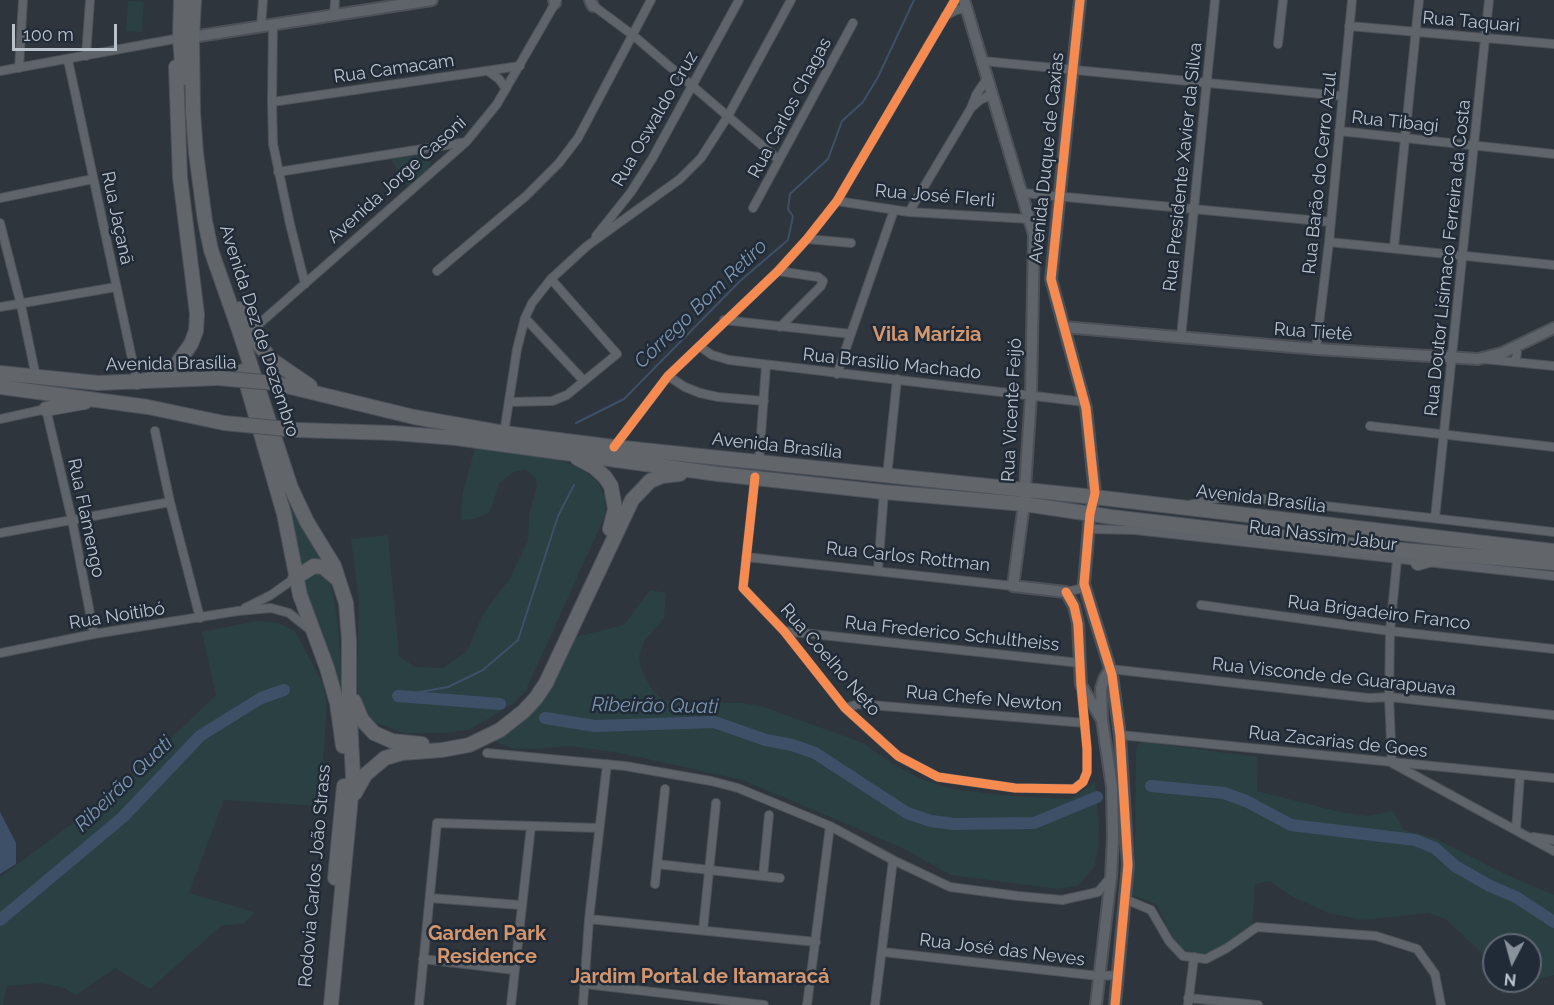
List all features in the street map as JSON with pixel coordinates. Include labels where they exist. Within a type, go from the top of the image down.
[{"type":"highway","name":"Avenida Dez de Dezembro","points":[[181,0],[188,38],[196,153],[211,250],[240,330],[291,488],[307,522],[329,556],[343,587]]},
{"type":"highway","name":"Avenida Dez de Dezembro","points":[[194,0],[188,38],[188,155],[203,252],[233,334],[279,492],[296,578]]},
{"type":"highway","points":[[137,382],[158,378],[168,372],[187,350],[196,331],[197,314],[180,167],[176,58],[188,38],[198,51],[201,119],[212,227],[221,262],[251,332],[272,360],[308,385],[331,396]]},
{"type":"highway","name":"Avenida Brasília","points":[[0,374],[98,383],[218,378],[274,383],[414,417],[504,433],[887,476],[1024,497],[1090,514],[1112,517],[1367,547],[1554,563]]},
{"type":"highway","name":"Avenida Brasília","points":[[0,387],[148,407],[224,423],[297,430],[424,435],[718,474],[884,492],[1094,497],[1554,551]]},
{"type":"highway","points":[[46,409],[102,400]]},
{"type":"highway","points":[[349,676],[357,709],[365,726],[374,734],[392,741],[414,744],[458,740],[483,731],[507,717],[518,707],[541,680],[612,524],[615,509],[611,486],[605,477],[594,467],[567,453]]},
{"type":"highway","points":[[351,807],[356,791],[365,775],[385,758],[402,753],[442,750],[469,744],[500,730],[524,711],[546,683],[618,525],[640,489],[650,481],[663,476],[718,474]]},
{"type":"highway","points":[[1112,517],[1135,530]]},
{"type":"highway","points":[[1418,563],[1452,553]]},
{"type":"highway","points":[[296,578],[311,567],[319,566],[333,573],[343,587]]},
{"type":"highway","name":"Rodovia Carlos João Strass","points":[[296,578],[337,703],[344,761],[343,799],[321,1005]]},
{"type":"highway","name":"Rodovia Carlos João Strass","points":[[331,1005],[353,776],[348,617],[343,587]]},
{"type":"street","points":[[19,68],[23,0]]},
{"type":"street","points":[[86,57],[90,0]]},
{"type":"street","points":[[261,26],[262,0]]},
{"type":"street","points":[[334,15],[335,0]]},
{"type":"street","points":[[0,71],[425,0]]},
{"type":"street","points":[[437,271],[526,196],[559,163],[578,138],[634,36],[651,0]]},
{"type":"street","name":"Rua Oswaldo Cruz","points":[[587,246],[632,192],[739,0]]},
{"type":"street","points":[[504,433],[517,348],[525,318],[532,303],[551,279],[587,246],[680,179],[700,158],[728,116],[791,0]]},
{"type":"street","points":[[614,447],[668,376],[724,320],[778,271],[837,201],[955,0]]},
{"type":"street","name":"Avenida Duque de Caxias","points":[[1080,0],[1052,279],[1085,402],[1094,497],[1090,514],[1084,584],[1110,669],[1120,735],[1128,865],[1115,1005]]},
{"type":"street","name":"Rua Presidente Xavier da Silva","points":[[1181,337],[1215,0]]},
{"type":"street","points":[[1278,44],[1283,0]]},
{"type":"street","name":"Rua Barão do Cerro Azul","points":[[1316,349],[1329,242],[1352,0]]},
{"type":"street","points":[[1394,247],[1419,0]]},
{"type":"street","name":"Rua Doutor Lisímaco Ferreira da Costa","points":[[1435,518],[1489,0]]},
{"type":"street","name":"Avenida Jorge Casoni","points":[[251,332],[466,142],[506,89],[556,1]]},
{"type":"street","points":[[590,2],[634,36],[779,160]]},
{"type":"street","points":[[944,17],[966,4]]},
{"type":"street","name":"Rua Vicente Feijó","points":[[966,4],[1034,235],[1031,395],[1024,497],[1013,586]]},
{"type":"street","name":"Rua Carlos Chagas","points":[[753,208],[853,23]]},
{"type":"street","points":[[273,24],[273,144],[305,284]]},
{"type":"street","name":"Rua Taquari","points":[[1349,26],[1554,44]]},
{"type":"street","name":"Rua Jaçanã","points":[[68,60],[137,382]]},
{"type":"street","points":[[983,61],[1342,96]]},
{"type":"street","name":"Rua Camacam","points":[[272,102],[520,66]]},
{"type":"street","points":[[488,71],[499,79],[506,89]]},
{"type":"street","points":[[909,212],[988,78]]},
{"type":"street","points":[[970,108],[993,94]]},
{"type":"street","name":"Rua Tibagi","points":[[1340,131],[1554,154]]},
{"type":"street","points":[[278,172],[466,142]]},
{"type":"street","points":[[0,198],[93,179]]},
{"type":"street","points":[[1023,193],[1331,222]]},
{"type":"street","name":"Rua José FIerli","points":[[837,201],[909,212],[1030,219]]},
{"type":"street","points":[[837,374],[894,210]]},
{"type":"street","points":[[0,223],[21,304],[36,377]]},
{"type":"street","points":[[1034,235],[1055,235]]},
{"type":"street","points":[[807,238],[850,243]]},
{"type":"street","points":[[1329,242],[1554,265]]},
{"type":"street","points":[[778,271],[818,277],[823,280],[821,286],[780,327]]},
{"type":"street","points":[[510,402],[552,401],[567,395],[617,354],[551,279]]},
{"type":"street","points":[[1034,283],[1052,279]]},
{"type":"street","points":[[0,307],[116,287]]},
{"type":"street","points":[[525,318],[584,381]]},
{"type":"street","points":[[724,320],[851,334]]},
{"type":"street","name":"Rua Tietê","points":[[1064,327],[1316,349],[1478,358],[1501,357],[1554,328]]},
{"type":"street","name":"Rua Brasilio Machado","points":[[699,346],[720,358],[766,365],[1085,402]]},
{"type":"street","points":[[1515,362],[1516,350]]},
{"type":"street","points":[[1516,350],[1526,364]]},
{"type":"street","points":[[1501,357],[1526,364],[1554,366]]},
{"type":"street","points":[[759,462],[766,365]]},
{"type":"street","points":[[668,376],[700,393],[764,402]]},
{"type":"street","points":[[887,476],[897,379]]},
{"type":"street","points":[[0,418],[46,409]]},
{"type":"street","name":"Rua Flamengo","points":[[46,409],[72,520],[94,634]]},
{"type":"street","points":[[1370,426],[1554,447]]},
{"type":"street","points":[[155,430],[170,502],[200,618]]},
{"type":"street","name":"Rua Coelho Neto","points":[[755,477],[743,588],[784,631],[845,708],[897,756],[938,777],[1015,788],[1074,789],[1083,782],[1087,772],[1085,723]]},
{"type":"street","points":[[878,570],[884,492]]},
{"type":"street","points":[[1177,508],[1218,498],[1246,496],[1554,532]]},
{"type":"street","points":[[0,533],[170,502]]},
{"type":"street","name":"Rua Nassim Jabur","points":[[1089,529],[1135,530],[1418,563],[1554,576]]},
{"type":"street","name":"Rua Carlos Rottman","points":[[746,557],[1066,592]]},
{"type":"street","points":[[1397,560],[1390,632],[1389,697],[1392,763],[1554,851]]},
{"type":"street","name":"Rua Noitibó","points":[[238,611],[271,596],[296,578]]},
{"type":"street","points":[[1084,584],[1079,589],[1066,592],[1074,606],[1078,624],[1085,723]]},
{"type":"street","name":"Rua Brigadeiro Franco","points":[[1201,605],[1390,632],[1554,650]]},
{"type":"street","name":"Rua Noitibó","points":[[0,652],[94,634],[238,611],[272,608],[296,617],[315,635]]},
{"type":"street","name":"Rua Frederico Schultheiss","points":[[784,631],[1080,663]]},
{"type":"street","points":[[1096,1005],[1111,877],[1114,821],[1102,720],[1101,689],[1110,669]]},
{"type":"street","name":"Rua Visconde de Guarapuava","points":[[1110,669],[1369,698],[1389,697],[1554,715]]},
{"type":"street","points":[[1081,685],[1102,720]]},
{"type":"street","name":"Rua Chefe Newton","points":[[845,708],[859,704],[1085,723]]},
{"type":"street","name":"Rua Zacarias de Goes","points":[[1120,735],[1554,778]]},
{"type":"street","points":[[488,753],[607,764],[711,781],[738,788],[830,826],[950,887],[1062,900],[1098,891],[1111,877]]},
{"type":"street","points":[[583,1005],[607,764]]},
{"type":"street","points":[[1516,830],[1520,775]]},
{"type":"street","points":[[655,884],[665,789]]},
{"type":"street","points":[[703,930],[716,802]]},
{"type":"street","points":[[763,876],[769,815]]},
{"type":"street","points":[[419,1005],[438,823],[599,828]]},
{"type":"street","points":[[511,1005],[520,905],[531,826]]},
{"type":"street","points":[[807,1005],[830,826]]},
{"type":"street","points":[[1529,837],[1554,840]]},
{"type":"street","points":[[875,1005],[893,860]]},
{"type":"street","points":[[657,864],[780,878]]},
{"type":"street","points":[[430,898],[520,905]]},
{"type":"street","points":[[1125,899],[1151,910],[1169,941],[1183,956],[1206,958],[1227,948],[1257,927],[1376,936],[1417,949],[1436,974],[1441,1005]]},
{"type":"street","points":[[590,918],[816,942]]},
{"type":"street","name":"Rua José das Neves","points":[[883,952],[1099,976],[1118,975]]},
{"type":"street","points":[[1194,957],[1188,1001],[1257,1005]]},
{"type":"street","points":[[423,960],[514,970]]},
{"type":"street","points":[[585,984],[764,1005]]},
{"type":"green space","points":[[128,1],[144,2],[142,32],[126,31]]},
{"type":"green space","points":[[422,155],[430,159],[431,166],[409,186],[404,182],[391,159]]},
{"type":"green space","points":[[475,448],[548,455],[583,470],[598,482],[605,498],[605,516],[526,690],[514,703],[469,730],[404,733],[372,721],[364,715],[360,707],[357,684],[359,600],[351,539],[388,535],[399,656],[415,667],[443,668],[467,651],[483,614],[510,578],[528,540],[529,515],[537,485],[535,478],[526,470],[513,472],[499,484],[490,512],[474,519],[461,520],[463,492]]},
{"type":"green space","points":[[289,500],[291,501],[325,562],[299,570]]},
{"type":"green space","points":[[319,570],[330,578],[337,619],[347,720],[303,584],[303,578]]},
{"type":"green space","points":[[650,590],[666,593],[664,618],[645,640],[639,656],[641,669],[650,687],[661,699],[678,702],[742,703],[764,707],[863,743],[891,763],[921,779],[953,789],[1001,795],[1071,799],[1095,782],[1099,829],[1098,851],[1094,867],[1078,886],[1057,889],[951,875],[904,849],[742,780],[620,753],[570,746],[512,748],[495,742],[536,707],[571,638],[624,625]]},
{"type":"green space","points":[[256,621],[278,623],[295,631],[323,684],[327,705],[320,806],[224,800],[189,893],[254,912],[245,923],[221,926],[150,989],[115,968],[76,995],[62,987],[39,983],[7,986],[3,1005],[0,1005],[0,877],[115,792],[216,695],[202,632]]},
{"type":"green space","points":[[1143,742],[1258,757],[1257,791],[1340,812],[1368,816],[1393,811],[1404,830],[1434,838],[1505,874],[1554,895],[1554,975],[1542,979],[1542,933],[1482,933],[1482,954],[1446,919],[1428,913],[1365,920],[1331,914],[1289,895],[1270,881],[1255,884],[1252,927],[1216,949],[1201,955],[1179,948],[1157,904],[1131,895],[1135,859],[1136,749],[1138,744]]},
{"type":"water","points":[[0,812],[16,843],[16,864],[0,874]]},
{"type":"waterway","name":"Córrego Bom Retiro","points":[[576,423],[624,399],[740,281],[788,240],[793,216],[788,209],[790,194],[828,159],[842,121],[863,102],[878,77],[914,0]]},
{"type":"waterway","name":"Córrego Bom Retiro","points":[[398,696],[448,687],[483,670],[518,640],[558,516],[574,485]]},
{"type":"waterway","name":"Ribeirão Quati","points":[[0,920],[123,817],[200,736],[261,698],[284,690]]},
{"type":"waterway","name":"Ribeirão Quati","points":[[398,696],[500,704]]},
{"type":"waterway","name":"Ribeirão Quati","points":[[545,718],[595,726],[714,722],[766,740],[792,745],[815,753],[907,813],[931,821],[954,824],[1034,823],[1097,797]]},
{"type":"waterway","name":"Ribeirão Quati","points":[[1151,786],[1224,793],[1246,801],[1291,825],[1415,840],[1435,848],[1455,866],[1490,886],[1516,897],[1554,922]]},
{"type":"cycle path","points":[[614,447],[668,376],[778,271],[837,201],[955,0]]},
{"type":"cycle path","points":[[1080,0],[1051,279],[1086,408],[1095,493],[1090,514],[1084,584],[1112,675],[1120,735],[1128,865],[1115,1005]]},
{"type":"cycle path","points":[[755,477],[743,588],[784,631],[845,708],[898,756],[938,777],[1015,788],[1074,789],[1083,782],[1087,772],[1087,749],[1078,624],[1074,606],[1066,592]]},
{"type":"district","name":"Vila Marízia","points":[[927,335]]},
{"type":"district","name":"Garden Park Residence","points":[[487,946]]},
{"type":"district","name":"Jardim Portal de Itamaracá","points":[[700,977]]}]
